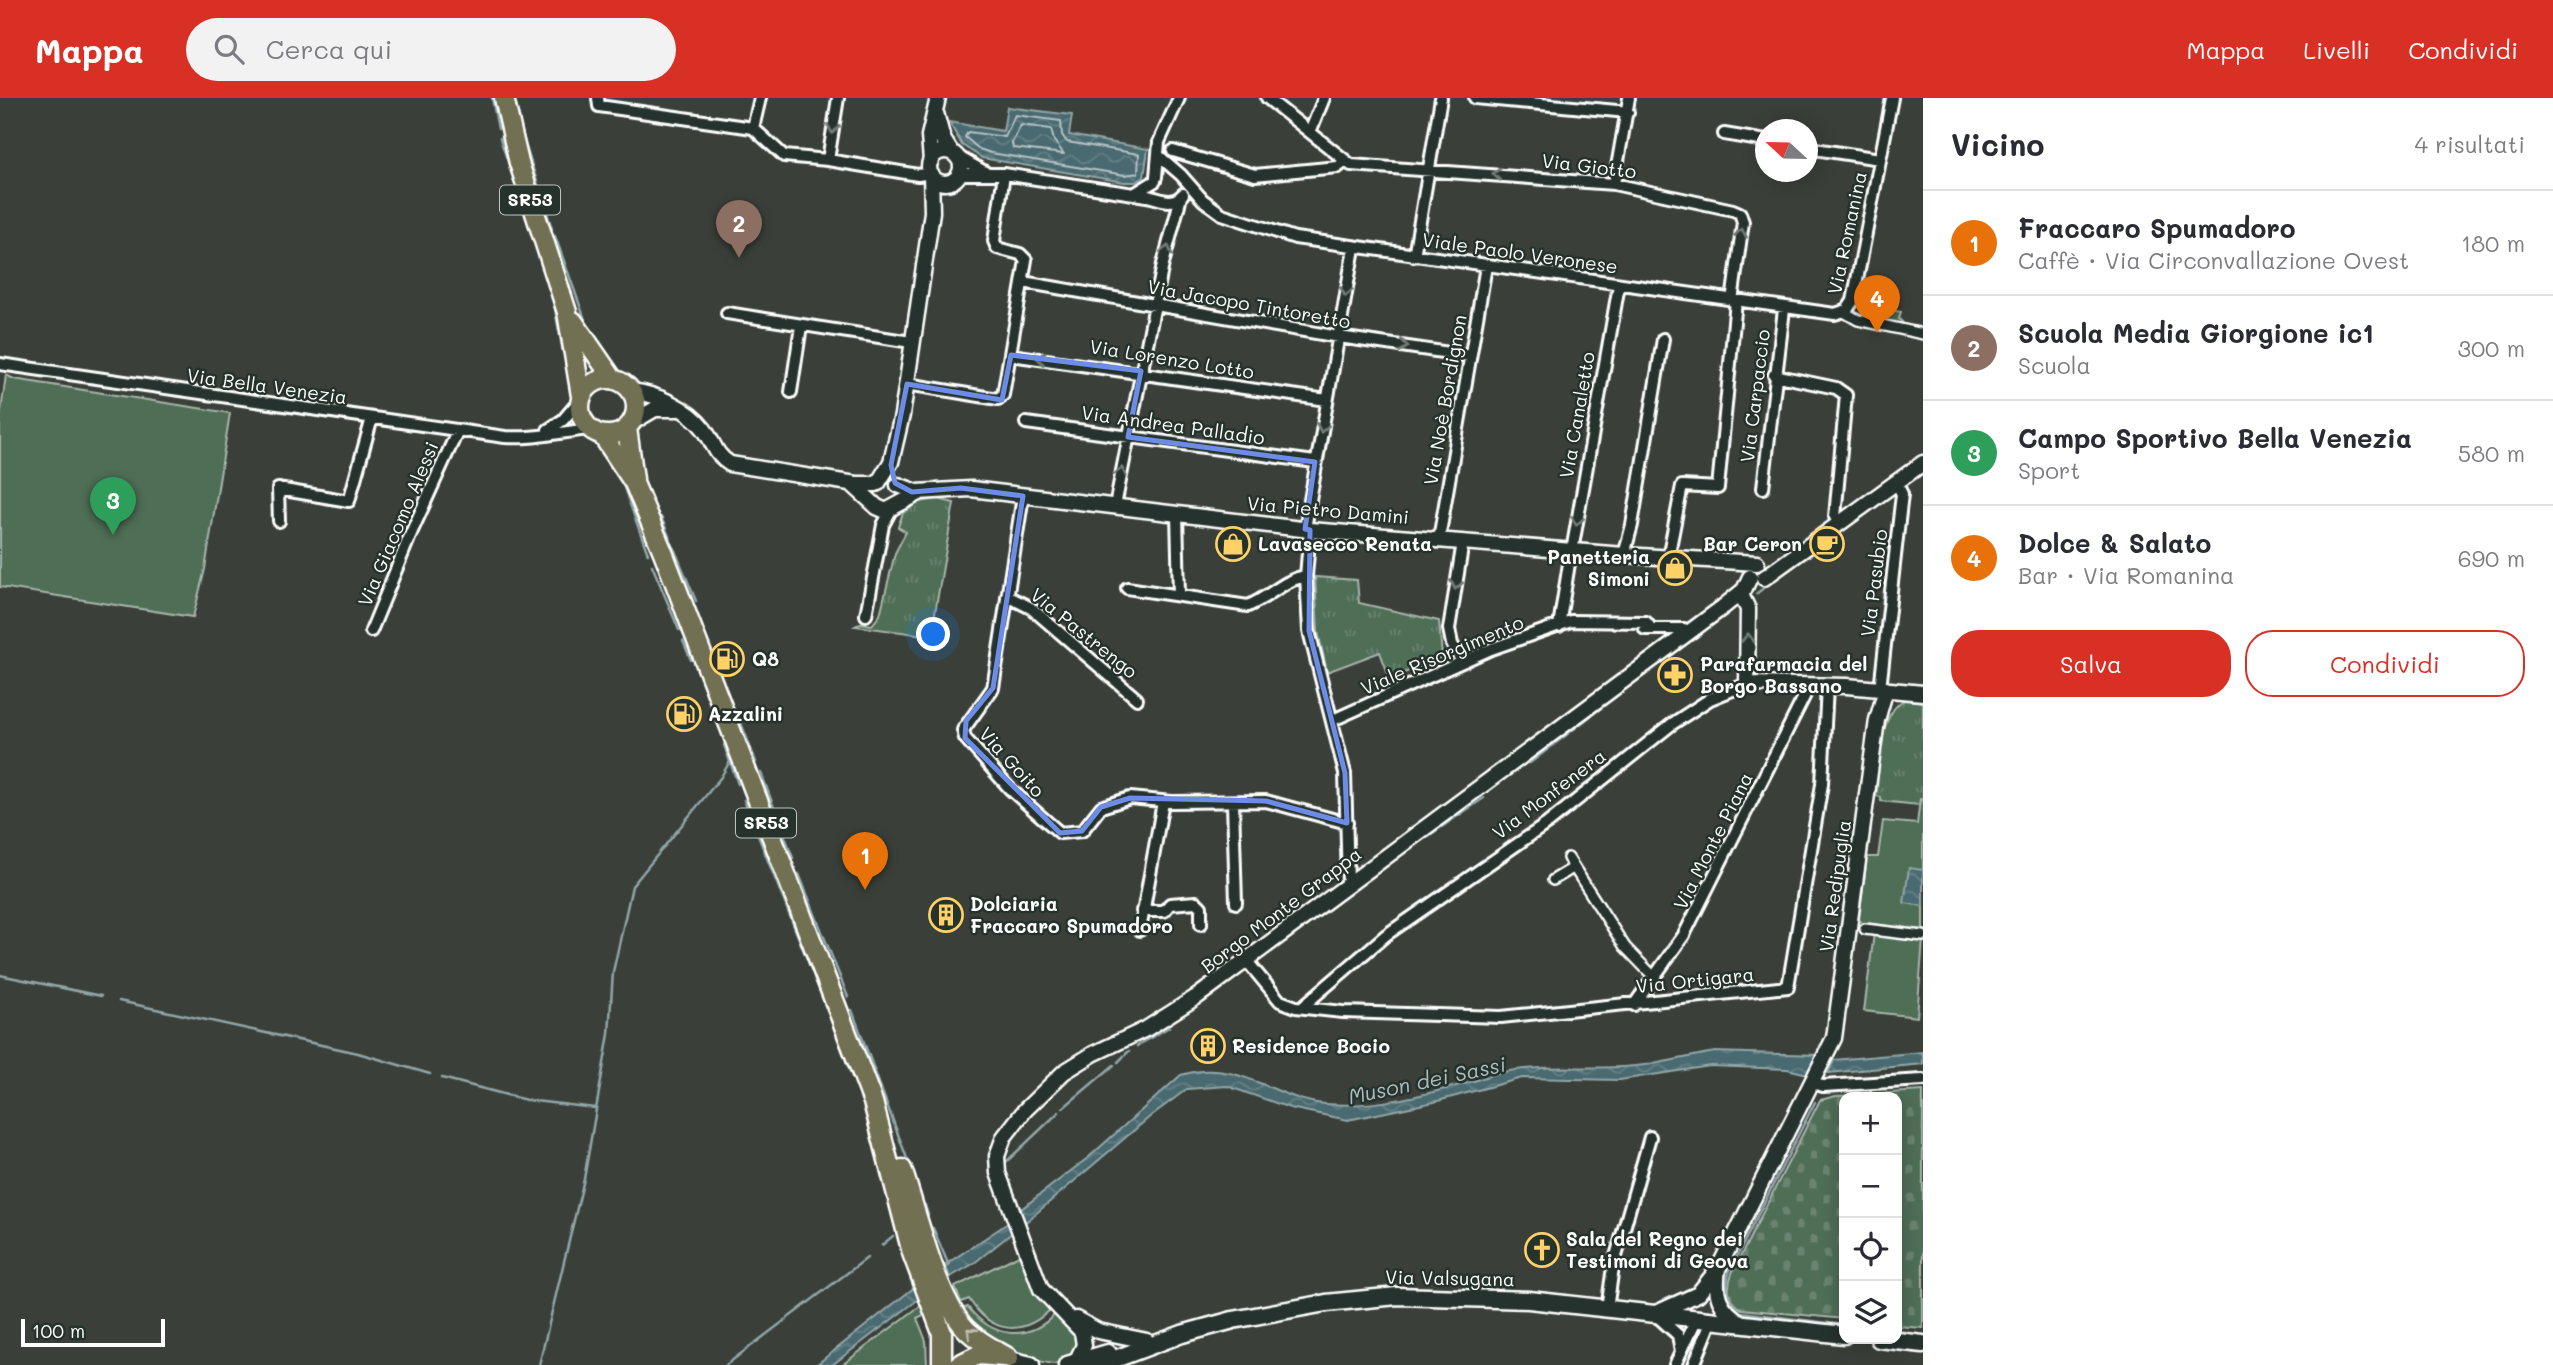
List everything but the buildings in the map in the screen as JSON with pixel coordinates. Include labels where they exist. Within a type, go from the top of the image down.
[{"type":"main road","name":"SR53","points":[[504,98],[519,163],[568,312],[581,398],[581,416],[634,483],[873,1101],[938,1298],[942,1365]]},
{"type":"main road","name":"SR53","points":[[568,312],[613,380],[631,391],[636,404],[629,426],[634,483]]},
{"type":"main road","points":[[581,398],[594,382],[613,380]]},
{"type":"main road","points":[[596,432],[611,436],[629,426]]},
{"type":"main road","name":"Via Valsugana","points":[[1100,1360],[1147,1341],[1277,1311],[1384,1296],[1462,1296],[1839,1334]]},
{"type":"main road","name":"SR53","points":[[938,1298],[968,1331],[1018,1362]]},
{"type":"main road","name":"Via Valsugana","points":[[1075,1364],[1100,1360],[1182,1334]]},
{"type":"main road","points":[[1902,1342],[1923,1344]]},
{"type":"main road","name":"SR53","points":[[958,1365],[978,1355],[1018,1362]]},
{"type":"street","points":[[598,98],[599,106],[753,128],[784,156],[928,169],[941,183],[985,172],[1160,198],[1171,202],[1181,197],[1201,199]]},
{"type":"street","points":[[753,128],[760,98]]},
{"type":"street","points":[[828,160],[838,98]]},
{"type":"street","points":[[1160,198],[1154,189],[1160,138],[1179,98]]},
{"type":"street","points":[[1268,98],[1344,162]]},
{"type":"street","points":[[1310,132],[1324,98]]},
{"type":"street","points":[[1414,256],[1441,98]]},
{"type":"street","points":[[1475,98],[1628,111]]},
{"type":"street","points":[[1614,184],[1629,98]]},
{"type":"street","name":"Via Romanina","points":[[1892,98],[1853,301],[1843,313],[1858,320],[1923,334]]},
{"type":"street","points":[[932,212],[955,178],[961,163],[943,139],[937,103]]},
{"type":"street","points":[[885,507],[872,495],[891,463],[906,384],[932,212],[928,144],[937,103]]},
{"type":"street","points":[[1724,134],[1755,139]]},
{"type":"street","name":"Via Giotto","points":[[1173,150],[1255,175],[1338,167],[1344,162],[1353,165],[1614,184],[1740,213],[1743,222],[1734,301]]},
{"type":"street","name":"Via Romanina","points":[[1818,150],[1880,159]]},
{"type":"street","points":[[928,169],[937,153],[954,154],[985,172]]},
{"type":"street","points":[[1159,156],[1201,199]]},
{"type":"street","points":[[1133,194],[1162,172],[1174,170]]},
{"type":"street","points":[[906,384],[998,399],[1003,395],[1023,282],[1024,256],[1003,251],[994,242],[1004,174]]},
{"type":"street","points":[[1115,506],[1154,306],[1185,181]]},
{"type":"street","name":"Viale Paolo Veronese","points":[[1201,199],[1240,222],[1296,238],[1784,309],[1843,313]]},
{"type":"street","points":[[1348,883],[1348,793],[1333,720],[1311,643],[1306,576],[1307,530],[1315,462],[1354,248]]},
{"type":"street","name":"Via Noè Bordignon","points":[[1439,539],[1486,266]]},
{"type":"street","name":"Via Jacopo Tintoretto","points":[[1023,282],[1339,337],[1470,356]]},
{"type":"street","name":"Via Canaletto","points":[[1562,625],[1572,551],[1619,285]]},
{"type":"street","points":[[1668,558],[1682,486],[1718,488],[1734,301]]},
{"type":"street","name":"Via Carpaccio","points":[[1763,488],[1774,375],[1784,309]]},
{"type":"street","points":[[727,313],[911,342]]},
{"type":"street","points":[[791,392],[800,326]]},
{"type":"street","points":[[1623,555],[1632,525],[1663,339]]},
{"type":"street","name":"Via Lorenzo Lotto","points":[[1011,355],[1141,371],[1327,400]]},
{"type":"street","name":"Via Bella Venezia","points":[[0,364],[458,430],[529,438],[596,432]]},
{"type":"street","points":[[1774,375],[1836,388],[1846,395],[1835,517],[1839,522]]},
{"type":"street","points":[[631,391],[665,399],[700,424],[717,455],[730,464],[852,484],[877,484],[888,480],[920,492]]},
{"type":"street","points":[[529,438],[556,426],[581,398]]},
{"type":"street","points":[[629,426],[655,409],[677,409]]},
{"type":"street","points":[[279,521],[278,489],[349,501],[372,418]]},
{"type":"street","name":"Via Andrea Palladio","points":[[1026,424],[1315,462]]},
{"type":"street","name":"Via Giacomo Alessi","points":[[371,631],[458,430]]},
{"type":"street","points":[[866,615],[885,507],[902,495],[891,463]]},
{"type":"street","name":"Borgo Monte Grappa","points":[[1065,1314],[1041,1289],[1018,1234],[998,1173],[998,1156],[1004,1137],[1025,1110],[1077,1063],[1160,1020],[1247,960],[1740,593],[1757,572],[1790,558],[1923,463]]},
{"type":"street","name":"Via Pasubio","points":[[1883,689],[1902,494],[1896,482]]},
{"type":"street","points":[[852,484],[885,507]]},
{"type":"street","name":"Via Pietro Damini","points":[[920,492],[961,488],[1307,530],[1732,563],[1757,572]]},
{"type":"street","points":[[885,507],[920,492]]},
{"type":"street","name":"Via Goito","points":[[1023,496],[993,688],[966,722],[965,738],[1010,789],[1060,833],[1082,831],[1107,804],[1138,799],[1163,802]]},
{"type":"street","points":[[1177,514],[1179,595]]},
{"type":"street","points":[[1462,662],[1449,629],[1463,542]]},
{"type":"street","points":[[1127,588],[1248,606],[1262,601],[1297,578],[1306,576]]},
{"type":"street","points":[[1740,593],[1748,609],[1747,684]]},
{"type":"street","name":"Via Pastrengo","points":[[1007,596],[1031,608],[1137,699]]},
{"type":"street","name":"Viale Risorgimento","points":[[1333,720],[1462,662],[1562,625],[1684,629],[1687,633]]},
{"type":"street","name":"Via Monfenera","points":[[1302,1007],[1386,935],[1548,822],[1672,724],[1710,699],[1747,684],[1810,685],[1923,693]]},
{"type":"street","name":"Via Monte Piana","points":[[1634,1005],[1655,978],[1704,900],[1810,685]]},
{"type":"street","name":"Via Ortigara","points":[[1302,1007],[1502,1017],[1788,987],[1822,785],[1827,686]]},
{"type":"street","name":"Via Redipuglia","points":[[1654,1314],[1698,1294],[1718,1269],[1836,1031],[1883,689]]},
{"type":"street","points":[[1140,930],[1163,802],[1266,801],[1347,822]]},
{"type":"street","points":[[1233,803],[1236,903]]},
{"type":"street","points":[[1568,858],[1625,947],[1655,978]]},
{"type":"street","points":[[1553,880],[1573,868]]},
{"type":"street","points":[[1142,911],[1164,911],[1170,904],[1196,902],[1201,907],[1201,924]]},
{"type":"street","points":[[1865,929],[1923,936]]},
{"type":"street","points":[[1247,960],[1275,998],[1302,1007]]},
{"type":"street","points":[[1812,1081],[1824,1086],[1923,1080]]},
{"type":"street","points":[[1607,1309],[1613,1267],[1650,1137]]},
{"type":"street","name":"Via Redipuglia","points":[[1704,1319],[1717,1288],[1718,1269]]},
{"type":"street","points":[[1717,1288],[1721,1307],[1742,1324]]},
{"type":"street","points":[[1694,1365],[1704,1319],[1698,1294]]},
{"type":"street","points":[[1065,1314],[1098,1331],[1147,1341]]},
{"type":"street","points":[[1065,1314],[1080,1329],[1083,1337],[1084,1345],[1075,1364]]},
{"type":"street","points":[[1654,1314],[1674,1328],[1681,1352]]},
{"type":"street","points":[[1675,1365],[1704,1319]]},
{"type":"street","points":[[1098,1331],[1100,1360]]},
{"type":"highlighted area","points":[[1011,355],[1141,371],[1128,437],[1315,462],[1305,529],[1310,530],[1309,631],[1345,773],[1347,823],[1266,801],[1130,798],[1101,807],[1082,831],[1060,833],[965,738],[966,721],[993,688],[1023,496],[961,488],[912,492],[895,483],[891,465],[907,384],[1002,400]]},
{"type":"green space","points":[[1880,299],[1892,302],[1891,310],[1901,312],[1899,319],[1905,325],[1873,318],[1864,307],[1878,307]]},
{"type":"green space","points":[[6,375],[14,379],[230,413],[205,569],[193,617],[0,587],[0,418]]},
{"type":"green space","points":[[938,499],[954,503],[931,636],[855,626],[861,623],[872,625],[880,615],[895,553],[906,532],[898,527],[903,513],[920,502]]},
{"type":"green space","points":[[1315,577],[1357,580],[1359,603],[1439,621],[1442,657],[1390,679],[1380,652],[1327,672],[1318,632]]},
{"type":"green space","points":[[1904,700],[1923,702],[1923,800],[1920,799],[1919,805],[1881,801],[1881,797],[1876,796],[1884,730],[1895,707]]},
{"type":"green space","points":[[1920,799],[1923,800],[1923,930],[1862,923],[1859,919],[1867,857],[1878,857],[1883,821],[1917,824]]},
{"type":"green space","points":[[1874,933],[1923,939],[1917,1017],[1864,1011]]},
{"type":"green space","points":[[1923,1091],[1923,1328],[1902,1326],[1902,1092]]},
{"type":"green space","points":[[1839,1096],[1839,1319],[1742,1309],[1730,1298],[1729,1284],[1732,1273],[1820,1100]]},
{"type":"green space","points":[[1021,1254],[1030,1282],[1051,1309],[1040,1318],[1029,1324],[1007,1328],[987,1319],[969,1299],[961,1302],[955,1287]]},
{"type":"green space","points":[[924,1303],[928,1313],[917,1318],[926,1341],[927,1365],[842,1365]]},
{"type":"green space","points":[[968,1307],[988,1325],[1010,1333],[1034,1329],[1056,1313],[1077,1335],[1076,1354],[1055,1364],[1030,1358],[980,1327],[961,1309]]},
{"type":"water","points":[[1007,107],[1072,115],[1069,135],[1148,149],[1144,177],[1137,182],[1124,182],[982,158],[962,145],[949,122],[1003,131]]},
{"type":"water","points":[[1909,868],[1923,870],[1923,906],[1904,903]]},
{"type":"water","points":[[1715,1052],[1818,1055],[1808,1074],[1787,1069],[1710,1066],[1620,1080],[1522,1078],[1434,1102],[1348,1120],[1290,1108],[1227,1086],[1187,1089],[1152,1115],[1020,1227],[1016,1213],[1089,1157],[1181,1075],[1221,1071],[1239,1075],[1307,1101],[1343,1105],[1379,1103],[1415,1096],[1502,1072],[1536,1068],[1636,1066]]},
{"type":"water","points":[[1923,1052],[1923,1064],[1828,1073],[1834,1060]]},
{"type":"water","points":[[1008,1223],[1012,1233],[973,1264],[950,1277],[945,1265]]},
{"type":"water","points":[[915,1287],[919,1299],[832,1365],[816,1365]]},
{"type":"waterway","points":[[492,98],[498,129]]},
{"type":"waterway","points":[[514,98],[520,128],[552,229]]},
{"type":"waterway","points":[[500,138],[551,292]]},
{"type":"waterway","points":[[555,236],[588,328]]},
{"type":"waterway","points":[[553,299],[563,352]]},
{"type":"waterway","points":[[622,482],[648,554]]},
{"type":"waterway","points":[[661,517],[696,601]]},
{"type":"waterway","points":[[652,565],[679,630]]},
{"type":"waterway","points":[[1756,594],[1786,570]]},
{"type":"waterway","points":[[683,641],[691,660]]},
{"type":"waterway","points":[[1530,763],[1618,695]]},
{"type":"waterway","points":[[738,715],[756,762]]},
{"type":"waterway","points":[[724,745],[738,784]]},
{"type":"waterway","points":[[539,1365],[584,1179],[609,1034],[613,972],[632,886],[721,777],[730,761]]},
{"type":"waterway","points":[[761,773],[793,858]]},
{"type":"waterway","points":[[1405,852],[1484,798]]},
{"type":"waterway","points":[[744,800],[826,1007]]},
{"type":"waterway","points":[[1356,889],[1382,869]]},
{"type":"waterway","points":[[799,874],[848,997]]},
{"type":"waterway","points":[[1257,962],[1352,892]]},
{"type":"waterway","points":[[1216,991],[1246,970]]},
{"type":"waterway","points":[[0,975],[101,996]]},
{"type":"waterway","points":[[119,1001],[358,1053],[430,1074]]},
{"type":"waterway","points":[[852,1010],[919,1191]]},
{"type":"waterway","points":[[830,1018],[852,1077]]},
{"type":"waterway","points":[[1137,1046],[1169,1027]]},
{"type":"waterway","points":[[1118,1062],[1129,1051]]},
{"type":"waterway","points":[[1063,1108],[1114,1065]]},
{"type":"waterway","points":[[442,1078],[526,1100],[595,1108]]},
{"type":"waterway","points":[[1815,1102],[1729,1272],[1727,1290],[1732,1304],[1741,1312],[1839,1324]]},
{"type":"waterway","points":[[1005,1163],[1059,1112]]},
{"type":"waterway","points":[[925,1205],[928,1215]]},
{"type":"waterway","points":[[933,1228],[949,1266]]},
{"type":"waterway","points":[[882,1245],[893,1236]]},
{"type":"waterway","points":[[726,1365],[867,1258]]},
{"type":"waterway","points":[[1902,1332],[1906,1332]]},
{"type":"place","name":"Scuola Media Giorgione ic1","points":[[739,258]]},
{"type":"place","name":"Dolce & Salato","points":[[1877,333]]},
{"type":"place","name":"Campo Sportivo Bella Venezia","points":[[113,535]]},
{"type":"place","name":"Lavasecco Renata","points":[[1233,544]]},
{"type":"place","name":"Bar Ceron","points":[[1827,544]]},
{"type":"place","name":"Panetteria Simoni","points":[[1675,568]]},
{"type":"place","name":"Q8","points":[[727,659]]},
{"type":"place","name":"Parafarmacia del Borgo Bassano","points":[[1675,675]]},
{"type":"place","name":"Azzalini","points":[[684,714]]},
{"type":"place","name":"Fraccaro Spumadoro","points":[[865,890]]},
{"type":"place","name":"Dolciaria Fraccaro Spumadoro","points":[[946,915]]},
{"type":"place","name":"Residence Bocio","points":[[1208,1046]]},
{"type":"place","name":"Sala del Regno dei Testimoni di Geova","points":[[1542,1250]]},
{"type":"water label","name":"Muson dei Sassi","points":[[1427,1081]]}]
